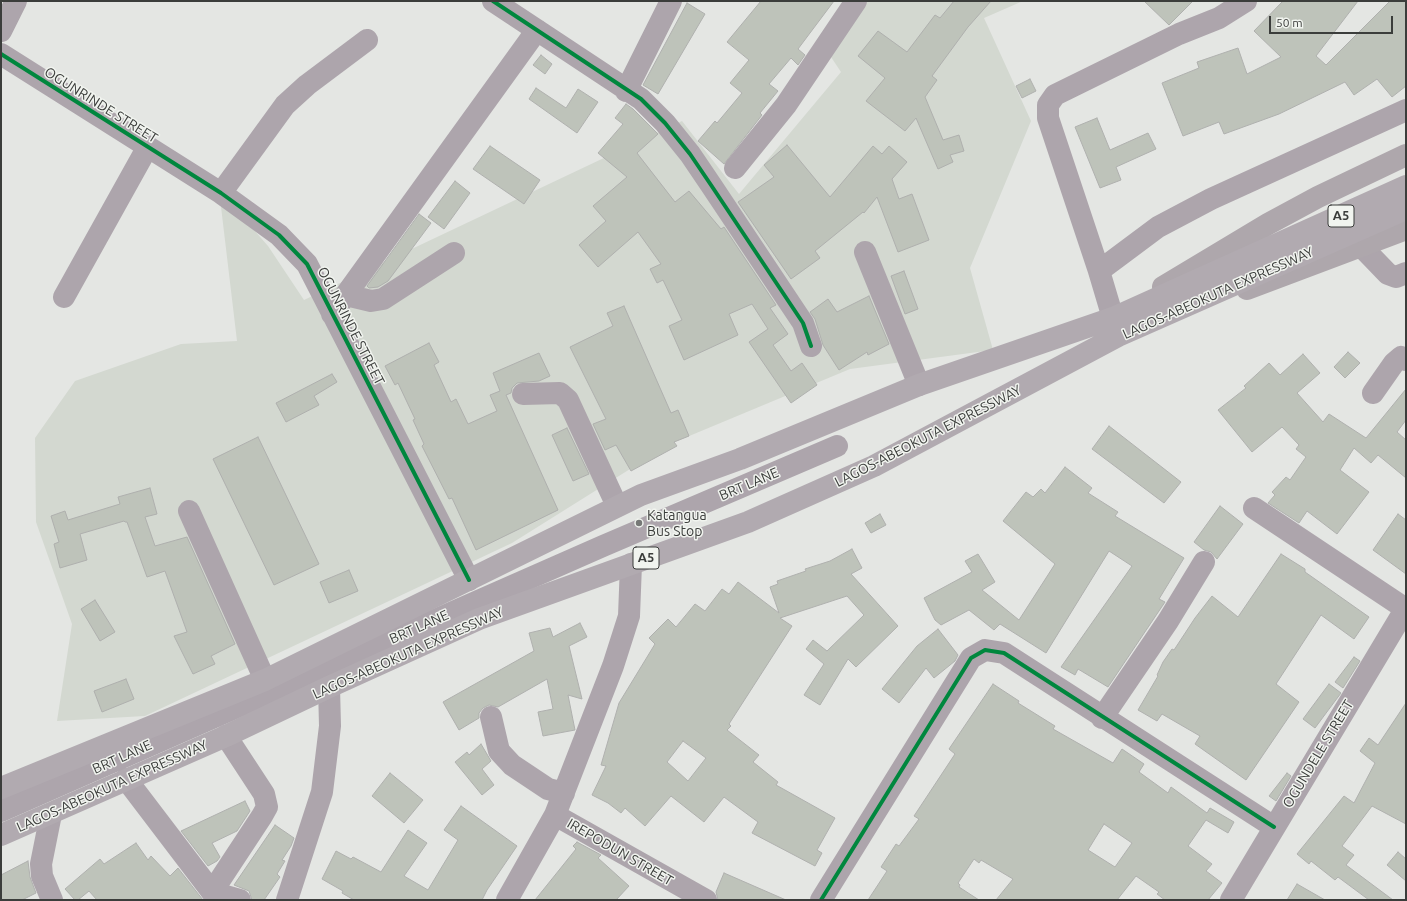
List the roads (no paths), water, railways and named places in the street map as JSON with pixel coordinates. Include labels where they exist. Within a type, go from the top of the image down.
[{"type":"highway","name":"LAGOS-ABEOKUTA EXPRESSWAY","points":[[1,835],[226,736],[329,687],[479,619],[556,593],[748,522],[874,466],[1116,327],[1406,186]]},
{"type":"highway","name":"LAGOS-ABEOKUTA EXPRESSWAY","points":[[1,788],[265,680],[617,506],[740,459],[919,385],[1116,327],[1406,210]]},
{"type":"main road","points":[[1116,327],[1268,224],[1318,197],[1406,155]]},
{"type":"main road","points":[[1116,327],[1360,246],[1406,229]]},
{"type":"street","points":[[1,32],[16,1]]},
{"type":"street","points":[[493,1],[646,104],[665,124],[690,154],[803,323],[812,346]]},
{"type":"street","points":[[626,90],[671,1]]},
{"type":"street","points":[[735,168],[786,105],[856,1]]},
{"type":"street","points":[[1116,327],[1048,118],[1048,105],[1055,95],[1179,34],[1219,18],[1246,1]]},
{"type":"street","points":[[332,314],[537,30]]},
{"type":"street","points":[[221,193],[285,105],[307,84],[367,40]]},
{"type":"street","name":"OGUNRINDE STREET","points":[[1,54],[147,148],[221,193],[279,235],[307,264],[469,580]]},
{"type":"street","points":[[1099,271],[1158,227],[1211,199],[1406,110]]},
{"type":"street","points":[[64,296],[147,148]]},
{"type":"street","points":[[1360,246],[1388,274],[1396,277],[1406,273]]},
{"type":"street","points":[[865,252],[919,385]]},
{"type":"street","points":[[346,295],[371,301],[382,299],[454,253]]},
{"type":"street","points":[[1373,393],[1394,363],[1401,357],[1406,360]]},
{"type":"street","points":[[524,394],[560,393],[568,400],[617,506]]},
{"type":"street","name":"BRT LANE","points":[[1,811],[837,446]]},
{"type":"street","points":[[1254,508],[1406,609]]},
{"type":"street","points":[[189,511],[265,680]]},
{"type":"street","points":[[1102,718],[1168,621],[1204,562]]},
{"type":"street","points":[[507,900],[555,815],[613,666],[629,616],[631,564]]},
{"type":"street","name":"OGUNDELE STREET","points":[[1231,900],[1406,609]]},
{"type":"street","points":[[821,900],[971,658],[985,650],[1004,654],[1274,827]]},
{"type":"street","points":[[287,900],[322,792],[330,726],[329,687]]},
{"type":"street","points":[[492,717],[499,751],[512,765],[548,789],[564,793]]},
{"type":"street","points":[[212,892],[267,806],[264,794],[226,736]]},
{"type":"street","points":[[126,779],[212,892],[240,900]]},
{"type":"street","points":[[51,814],[41,864],[42,876],[52,900]]},
{"type":"street","name":"IREPODUN STREET","points":[[555,815],[706,900]]},
{"type":"place","name":"Katangua Bus Stop","points":[[639,523]]}]
